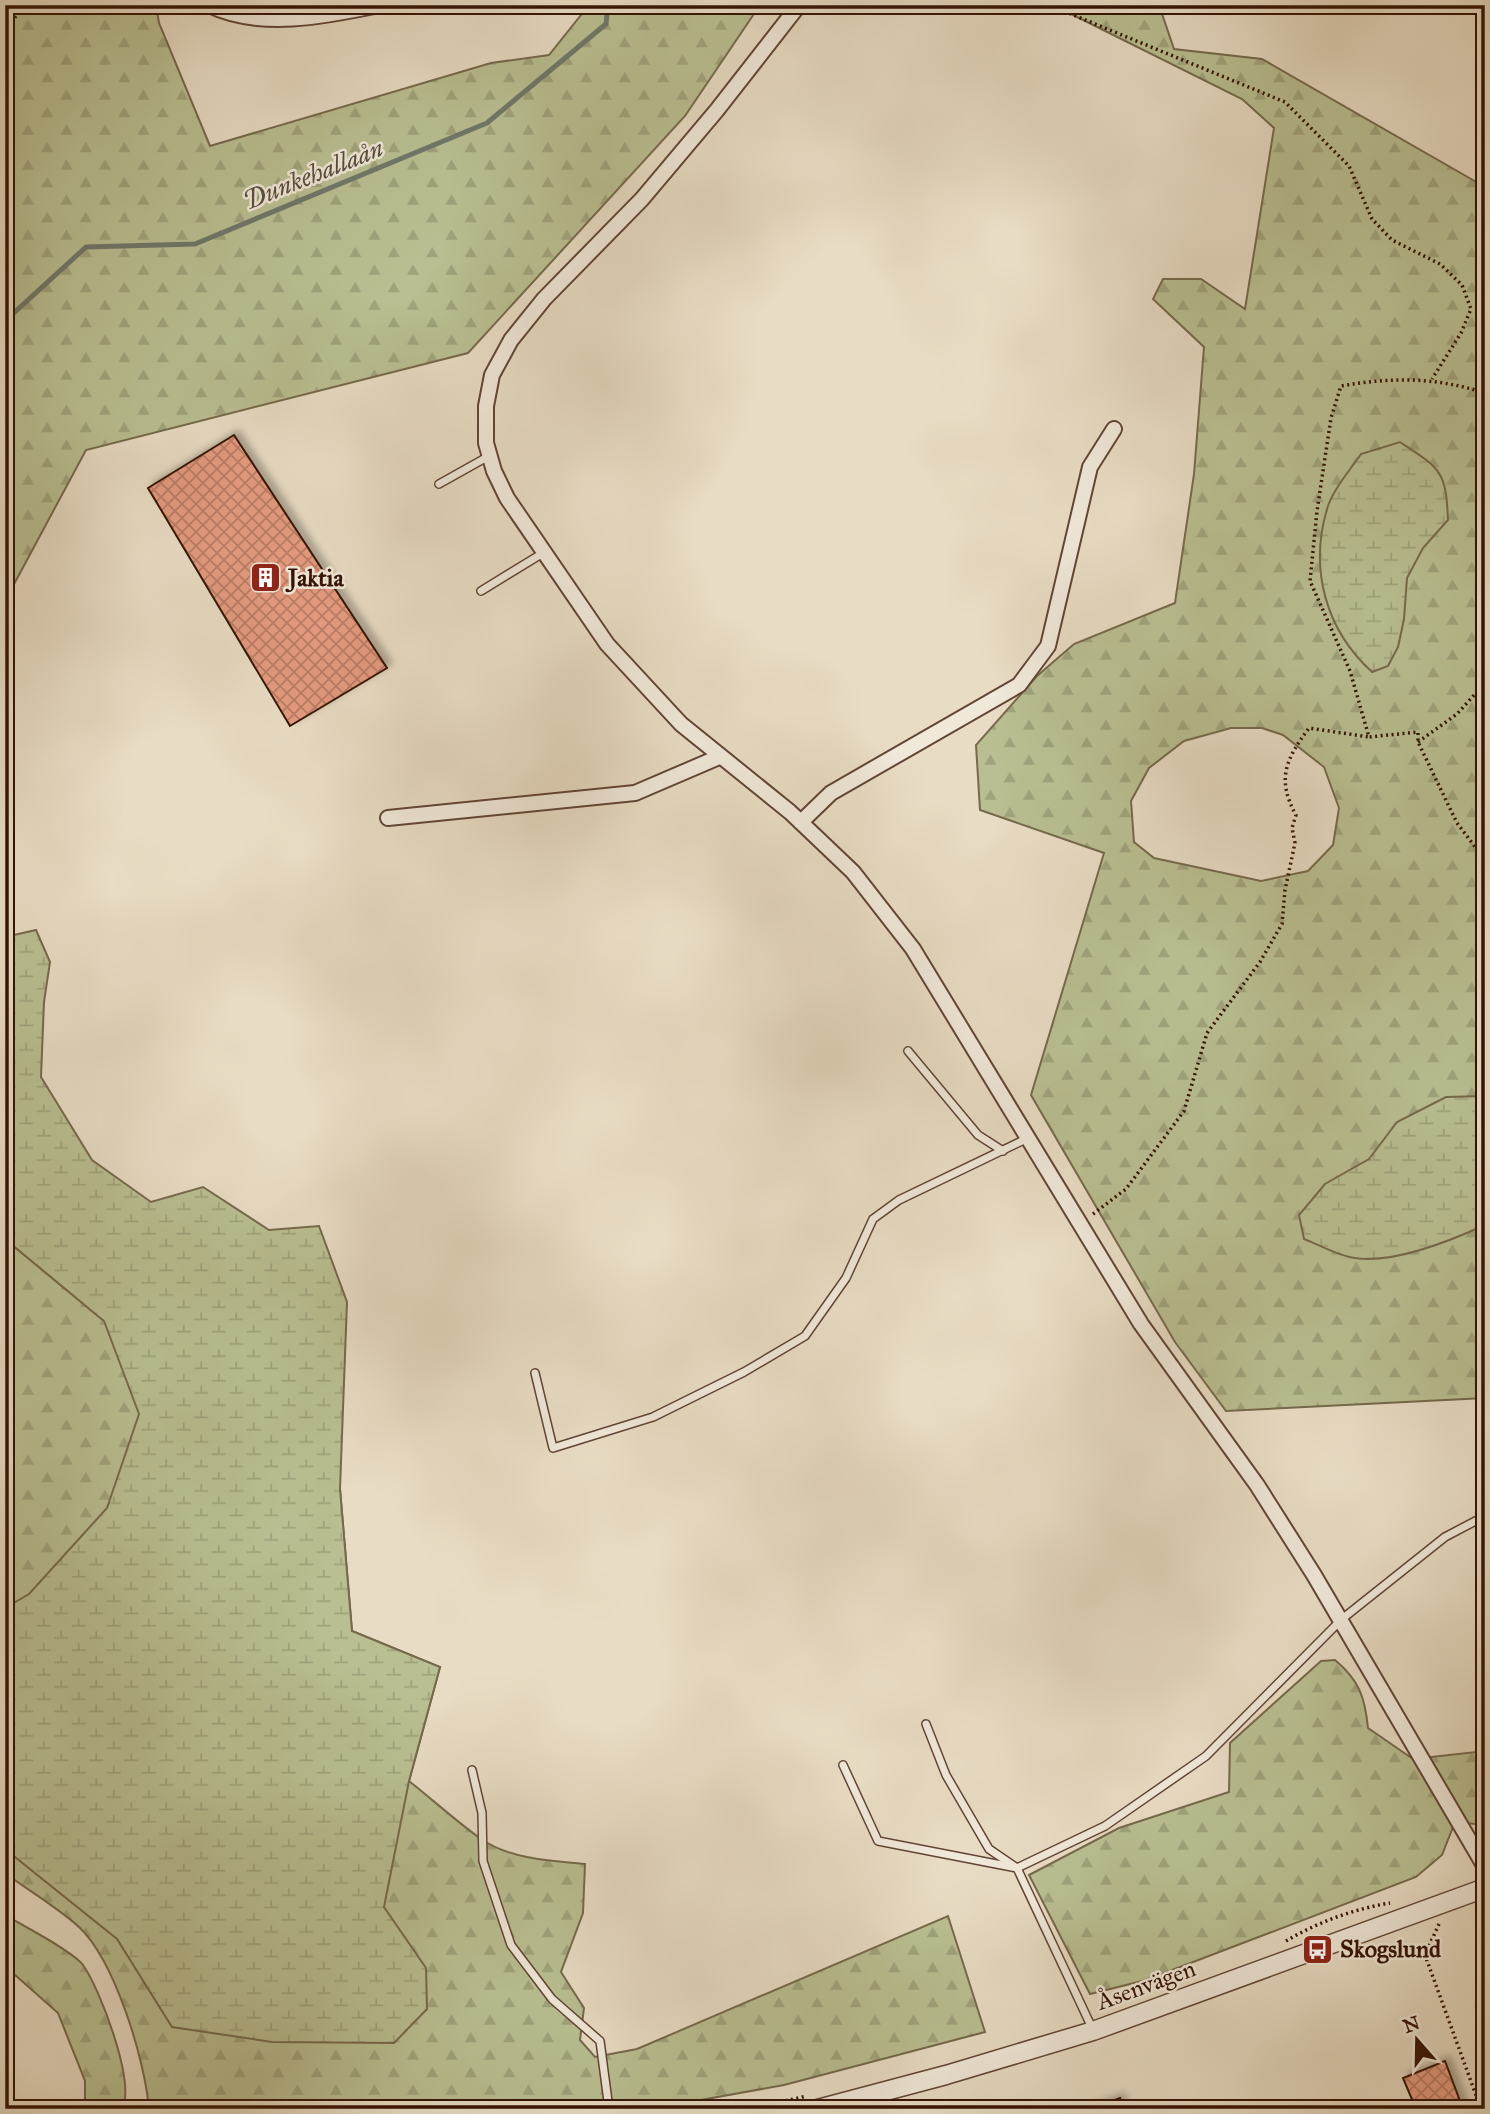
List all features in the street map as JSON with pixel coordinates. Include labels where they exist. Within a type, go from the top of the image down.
[{"type":"street","points":[[209,5],[226,14],[275,19],[328,15],[379,5]]},
{"type":"street","points":[[799,5],[717,110],[642,199],[544,299],[511,340],[492,376],[486,406],[486,443],[489,455],[507,498],[607,644],[681,724],[801,822],[853,872],[913,949],[1141,1324],[1257,1485],[1342,1619],[1485,1867]]},
{"type":"street","points":[[801,822],[831,793],[1019,685],[1048,646],[1090,467],[1114,429]]},
{"type":"street","points":[[388,818],[635,793],[719,757]]},
{"type":"street","name":"Åsenvägen","points":[[814,2102],[946,2075],[1093,2031],[1485,1888]]},
{"type":"lane","points":[[439,484],[489,455]]},
{"type":"lane","points":[[481,591],[543,553]]},
{"type":"lane","points":[[908,1051],[978,1135],[1003,1151]]},
{"type":"lane","points":[[535,1373],[553,1448],[653,1417],[744,1372],[805,1336],[846,1278],[873,1219],[899,1200],[1029,1138]]},
{"type":"lane","points":[[843,1765],[878,1841],[1017,1868],[1105,1826],[1206,1756],[1342,1619],[1445,1537],[1485,1516]]},
{"type":"lane","points":[[926,1724],[946,1775],[989,1849],[1017,1868],[1093,2031]]},
{"type":"lane","points":[[472,1770],[482,1813],[483,1861],[511,1945],[552,1999],[600,2041],[609,2109]]},
{"type":"path","points":[[5,31],[24,5]]},
{"type":"path","points":[[1049,5],[1285,102],[1349,166],[1372,219],[1392,240],[1440,264],[1462,285],[1471,309],[1461,332],[1432,379]]},
{"type":"path","points":[[1368,737],[1350,671],[1322,615],[1310,581],[1331,418],[1341,386],[1398,378],[1432,379],[1485,394]]},
{"type":"path","points":[[1418,742],[1457,714],[1485,683]]},
{"type":"path","points":[[1080,1224],[1126,1189],[1184,1111],[1207,1033],[1260,962],[1282,924],[1285,890],[1295,844],[1292,828],[1296,815],[1287,800],[1284,786],[1293,750],[1309,728],[1368,737],[1418,732],[1418,742],[1457,823],[1485,859]]},
{"type":"path","points":[[1284,1941],[1306,1929],[1363,1908],[1397,1901]]},
{"type":"path","points":[[1432,1907],[1439,1923],[1425,1955],[1481,2109]]},
{"type":"path","points":[[748,2109],[814,2102]]},
{"type":"green space","points":[[5,5],[156,5],[159,23],[210,146],[491,63],[549,55],[589,5],[760,5],[685,116],[468,353],[86,450],[5,601]]},
{"type":"green space","points":[[1053,5],[1159,5],[1174,49],[1262,59],[1485,187],[1485,1398],[1226,1411],[1175,1342],[1031,1095],[1104,853],[980,810],[976,745],[1037,676],[1074,644],[1175,603],[1194,474],[1204,347],[1153,299],[1163,279],[1201,279],[1245,309],[1274,128],[1242,99]],"holes":[[[1231,728],[1262,728],[1283,735],[1324,767],[1339,808],[1333,845],[1308,871],[1261,881],[1154,858],[1134,842],[1131,801],[1149,768],[1184,741]]]},
{"type":"green space","points":[[1400,442],[1425,459],[1439,473],[1445,491],[1448,520],[1423,548],[1407,578],[1404,619],[1398,647],[1388,666],[1372,672],[1343,637],[1333,618],[1321,576],[1322,532],[1333,495],[1361,454]]},
{"type":"green space","points":[[36,930],[50,962],[44,1002],[41,1077],[92,1160],[151,1202],[203,1187],[269,1230],[319,1226],[347,1302],[340,1489],[352,1631],[440,1667],[409,1781],[384,1907],[426,1968],[427,2009],[394,2043],[272,2042],[172,2027],[117,1939],[5,1849],[5,1608],[29,1594],[107,1508],[139,1414],[104,1321],[5,1239],[5,937]]},
{"type":"green space","points":[[1485,1096],[1485,1225],[1422,1250],[1387,1258],[1355,1258],[1304,1239],[1299,1215],[1325,1184],[1369,1159],[1397,1122],[1446,1097]]},
{"type":"green space","points":[[5,1239],[104,1321],[340,1489],[352,1631],[440,1667],[409,1781],[492,1846],[531,1858],[585,1864],[583,1913],[561,1972],[584,2008],[580,2040],[595,2057],[637,2049],[948,1916],[985,2032],[784,2085],[651,2109],[149,2109],[135,2039],[105,1963],[79,1927],[5,1873]]},
{"type":"green space","points":[[1335,1660],[1350,1675],[1359,1690],[1368,1728],[1413,1759],[1485,1751],[1485,1825],[1455,1822],[1442,1855],[1416,1877],[1146,1980],[1090,1994],[1029,1875],[1119,1828],[1229,1792],[1230,1743],[1321,1661]]},
{"type":"green space","points":[[5,1915],[59,1946],[83,1965],[107,2014],[120,2058],[125,2096],[122,2109],[85,2109],[85,2081],[58,2013],[5,1966]]},
{"type":"building","name":"Jaktia","points":[[234,435],[387,668],[290,726],[148,488]]},
{"type":"building","points":[[1485,2005],[1485,2032],[1476,2008]]},
{"type":"building","points":[[1445,2061],[1463,2109],[1416,2109],[1403,2078]]},
{"type":"building","points":[[1120,2098],[1123,2109],[1089,2109]]},
{"type":"waterway","name":"Dunkehallaån","points":[[5,321],[86,247],[195,244],[487,123],[606,24],[608,5]]},
{"type":"place","name":"Jaktia","points":[[265,578]]},
{"type":"place","name":"Skogslund","points":[[1317,1949]]}]
